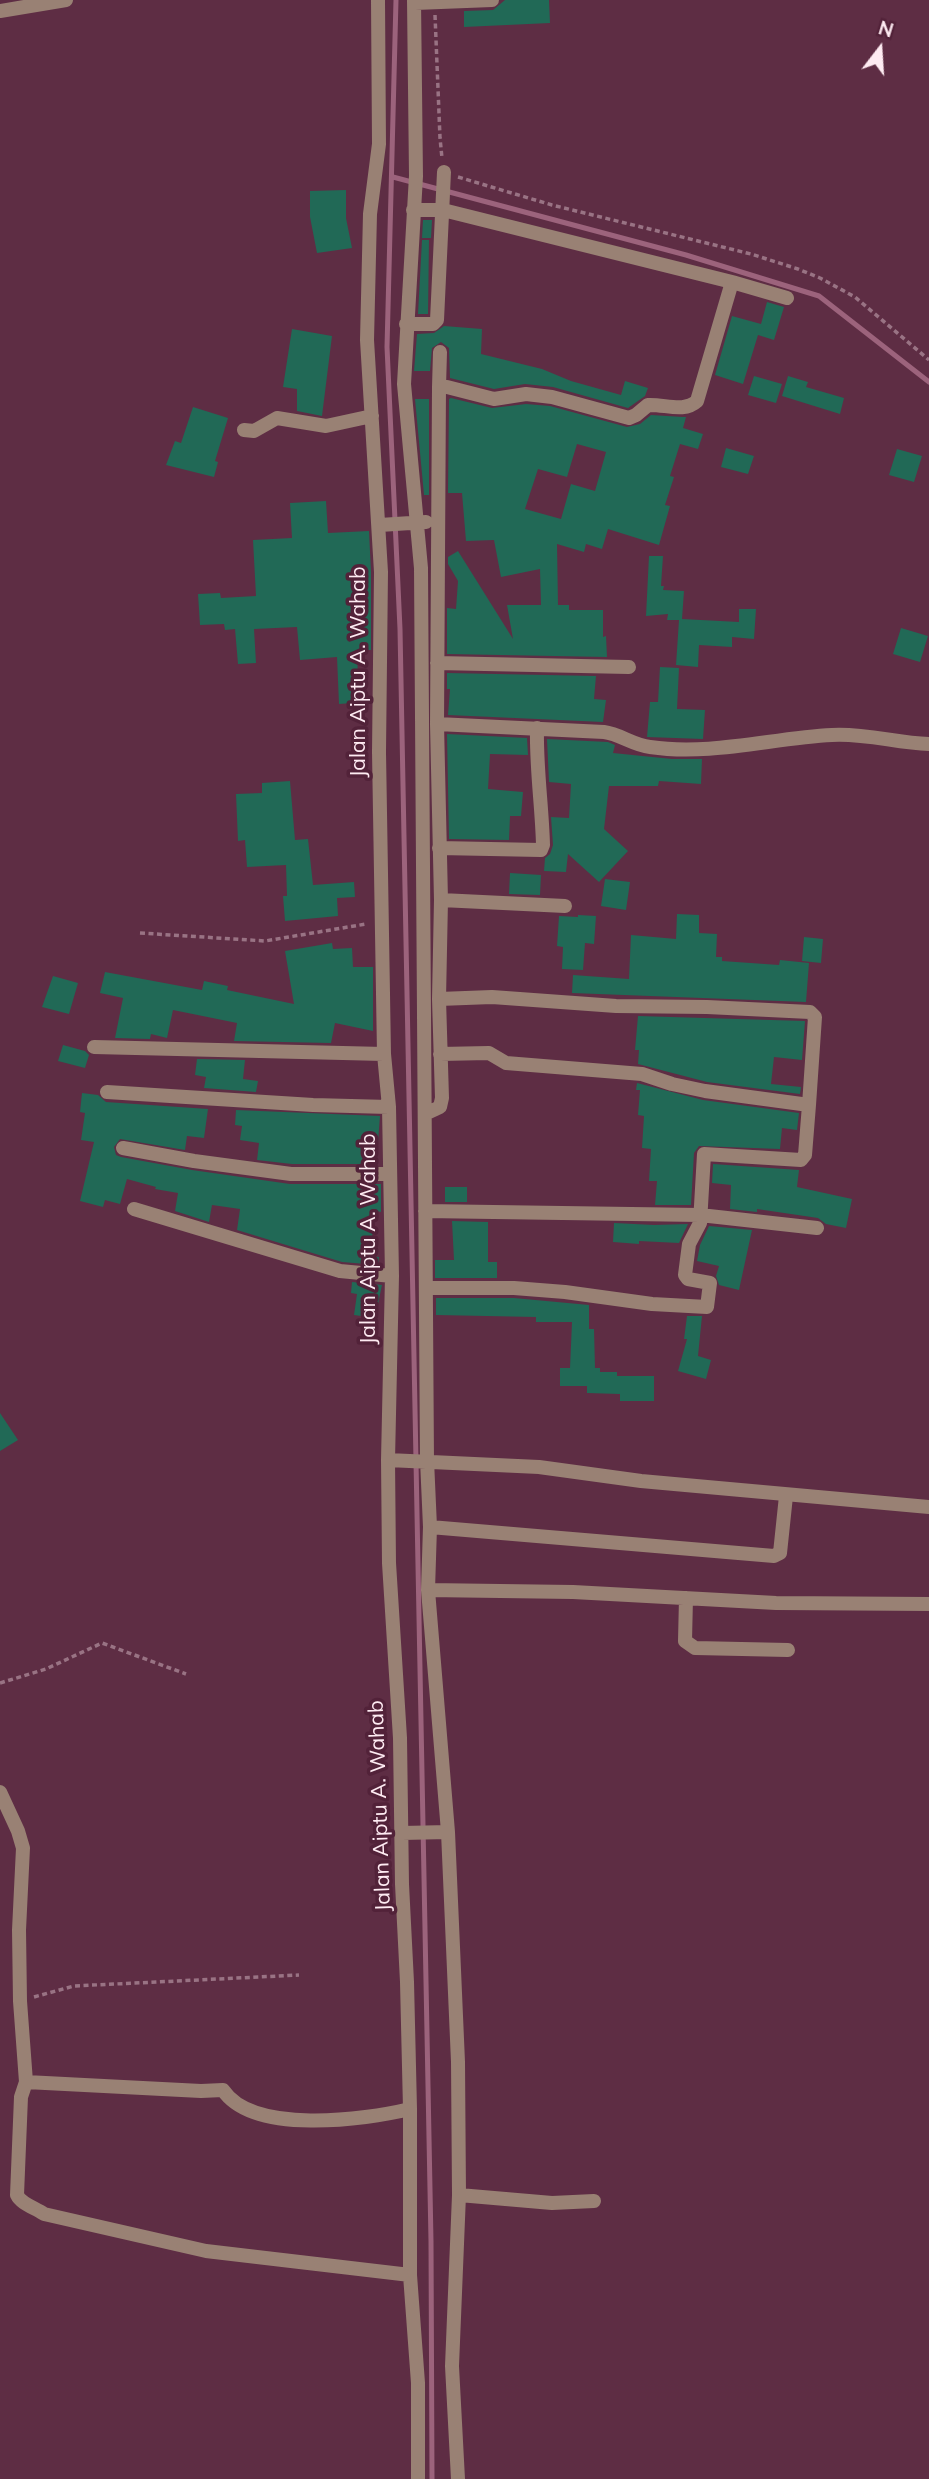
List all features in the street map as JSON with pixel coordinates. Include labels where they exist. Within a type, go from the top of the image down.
[{"type":"street","points":[[0,10],[66,0]]},
{"type":"street","name":"Jalan Aiptu A. Wahab","points":[[378,0],[379,144],[370,214],[366,340],[383,525],[379,752],[384,1054],[389,1107],[392,1276],[389,1563],[405,1833],[410,2275],[418,2383],[418,2479]]},
{"type":"street","points":[[458,2479],[452,2366],[459,2195],[458,2062],[428,1590],[430,1527],[423,1460],[426,1288],[421,568],[414,522],[404,384],[416,176],[414,2],[492,0]]},
{"type":"street","points":[[406,324],[436,322],[444,179]]},
{"type":"street","points":[[413,206],[443,209],[788,298]]},
{"type":"street","points":[[439,387],[494,399],[526,394],[552,397],[629,418],[648,405],[680,408],[691,406],[697,401],[732,282]]},
{"type":"street","points":[[425,1114],[437,1111],[441,1103],[441,900],[437,724],[440,352]]},
{"type":"street","points":[[244,430],[258,429],[277,418],[326,426],[372,416]]},
{"type":"street","points":[[383,525],[438,521]]},
{"type":"street","points":[[437,663],[629,667]]},
{"type":"street","points":[[437,724],[537,727],[612,733],[654,747],[723,748],[794,738],[858,734],[929,744]]},
{"type":"street","points":[[439,848],[541,850],[542,811],[537,763],[537,727]]},
{"type":"street","points":[[441,900],[565,906]]},
{"type":"street","points":[[426,1288],[535,1289],[704,1308],[708,1306],[710,1283],[688,1279],[685,1275],[689,1244],[699,1226],[704,1154],[801,1160],[805,1155],[815,1017],[810,1012],[707,1007],[603,1005],[492,997],[439,999]]},
{"type":"street","points":[[94,1047],[384,1054]]},
{"type":"street","points":[[440,1054],[489,1053],[506,1063],[642,1074],[705,1091],[808,1105]]},
{"type":"street","points":[[107,1091],[389,1107]]},
{"type":"street","points":[[123,1148],[291,1174],[390,1174]]},
{"type":"street","points":[[134,1209],[340,1271],[392,1276]]},
{"type":"street","points":[[425,1210],[700,1215],[817,1228]]},
{"type":"street","points":[[390,1460],[539,1467],[641,1482],[929,1507]]},
{"type":"street","points":[[430,1527],[774,1556],[779,1553],[786,1496]]},
{"type":"street","points":[[428,1590],[573,1592],[776,1603],[929,1604]]},
{"type":"street","points":[[686,1598],[685,1641],[689,1645],[695,1648],[788,1650]]},
{"type":"street","points":[[0,1793],[23,1848],[19,1930],[20,2001],[26,2082],[21,2097],[17,2195],[22,2202],[44,2214],[206,2251],[410,2275]]},
{"type":"street","points":[[405,1833],[443,1832]]},
{"type":"street","points":[[26,2082],[223,2090],[240,2108],[266,2115],[311,2121],[409,2113]]},
{"type":"street","points":[[459,2195],[552,2203],[594,2201]]},
{"type":"path","points":[[434,3],[444,179],[751,254],[798,269],[855,297],[929,360]]},
{"type":"path","points":[[140,933],[265,941],[382,922]]},
{"type":"path","points":[[0,1683],[46,1669],[102,1643],[186,1674]]},
{"type":"path","points":[[20,2001],[74,1986],[299,1975]]},
{"type":"building","points":[[505,0],[549,0],[550,23],[464,27],[464,11],[493,10]]},
{"type":"building","points":[[346,190],[346,218],[352,248],[317,253],[310,217],[310,191]]},
{"type":"building","points":[[423,220],[432,220],[431,238],[422,238]]},
{"type":"building","points":[[422,240],[429,240],[428,314],[418,314]]},
{"type":"building","points":[[767,302],[784,307],[774,340],[758,335],[743,384],[715,375],[732,316],[761,324]]},
{"type":"building","points":[[444,326],[482,329],[481,354],[542,369],[571,381],[621,395],[625,381],[648,388],[645,396],[628,408],[553,387],[525,384],[494,389],[450,378],[449,348],[441,342],[432,348],[430,371],[414,371],[417,334],[434,333]]},
{"type":"building","points":[[292,329],[332,336],[322,416],[297,411],[297,389],[283,387]]},
{"type":"building","points":[[754,376],[782,384],[776,403],[748,395]]},
{"type":"building","points":[[788,376],[808,382],[806,387],[844,398],[840,414],[782,396]]},
{"type":"building","points":[[415,399],[429,399],[429,495],[424,495]]},
{"type":"building","points":[[449,399],[492,408],[526,404],[550,406],[627,427],[640,424],[651,415],[686,417],[683,428],[703,434],[698,449],[680,444],[670,476],[674,477],[665,505],[670,506],[659,545],[608,529],[602,549],[586,544],[584,552],[557,544],[558,605],[569,605],[569,610],[603,610],[603,637],[606,636],[607,657],[447,654],[447,608],[456,609],[458,581],[448,564],[448,557],[458,551],[513,639],[507,605],[541,605],[540,569],[501,577],[494,540],[466,541],[462,493],[448,493]],"holes":[[[577,444],[606,452],[595,491],[571,484],[561,519],[525,509],[538,469],[567,477]]]},
{"type":"building","points":[[193,407],[228,418],[215,461],[218,462],[214,477],[166,465],[175,441],[181,443]]},
{"type":"building","points":[[726,448],[754,456],[748,474],[721,467]]},
{"type":"building","points":[[897,449],[922,456],[914,482],[889,475]]},
{"type":"building","points":[[326,501],[328,533],[369,531],[371,650],[357,650],[358,679],[365,679],[366,702],[339,704],[337,657],[300,660],[297,627],[254,629],[256,663],[238,664],[235,629],[225,630],[224,624],[200,625],[198,594],[220,593],[221,598],[256,596],[253,540],[292,538],[290,503]]},
{"type":"building","points":[[649,556],[663,556],[663,590],[684,591],[682,619],[739,622],[739,609],[756,609],[754,639],[732,637],[732,647],[699,645],[698,667],[676,665],[679,620],[667,620],[668,614],[646,616]]},
{"type":"building","points":[[901,628],[928,636],[920,662],[893,654]]},
{"type":"building","points":[[660,667],[679,668],[677,709],[705,710],[703,739],[647,737],[650,702],[658,702]]},
{"type":"building","points":[[447,673],[596,676],[594,699],[606,700],[603,722],[448,715],[450,689],[447,689]]},
{"type":"building","points":[[447,734],[527,738],[528,755],[490,754],[488,789],[523,792],[521,816],[510,816],[509,840],[449,839]]},
{"type":"building","points":[[547,739],[608,742],[615,745],[613,753],[702,759],[701,784],[659,781],[658,786],[609,786],[604,829],[628,851],[599,882],[568,854],[566,872],[544,871],[545,858],[550,854],[553,845],[551,817],[569,818],[571,784],[549,782]]},
{"type":"building","points":[[290,781],[295,840],[308,839],[313,885],[354,882],[355,897],[337,898],[338,916],[285,921],[283,896],[287,896],[286,865],[247,867],[245,840],[238,841],[236,794],[262,793],[262,783]]},
{"type":"building","points":[[510,873],[541,875],[540,895],[509,894]]},
{"type":"building","points":[[605,879],[630,882],[626,910],[601,906]]},
{"type":"building","points":[[677,914],[699,915],[699,933],[717,934],[716,957],[722,957],[722,961],[779,965],[780,960],[809,963],[806,1002],[572,993],[573,975],[629,979],[631,935],[676,939]]},
{"type":"building","points":[[559,916],[596,916],[594,944],[585,943],[583,970],[562,969],[563,947],[557,946]]},
{"type":"building","points":[[804,937],[823,939],[821,963],[802,961]]},
{"type":"building","points":[[332,943],[333,949],[352,948],[353,967],[373,967],[373,1031],[335,1023],[331,1043],[234,1041],[237,1023],[173,1010],[167,1038],[151,1034],[150,1039],[115,1038],[123,998],[100,993],[105,972],[202,990],[204,981],[228,986],[227,990],[294,1004],[285,951]]},
{"type":"building","points":[[53,976],[78,983],[69,1014],[42,1007]]},
{"type":"building","points":[[638,1016],[805,1021],[802,1060],[774,1057],[771,1084],[801,1087],[800,1094],[707,1082],[638,1064],[639,1050],[635,1050]]},
{"type":"building","points":[[63,1045],[85,1051],[89,1055],[85,1068],[58,1061]]},
{"type":"building","points":[[197,1059],[245,1060],[243,1079],[258,1081],[256,1092],[204,1088],[206,1077],[195,1075]]},
{"type":"building","points":[[637,1083],[703,1100],[799,1113],[797,1130],[782,1128],[780,1149],[699,1146],[694,1153],[691,1205],[655,1205],[657,1181],[649,1181],[651,1149],[642,1148],[644,1116],[638,1115],[640,1090],[636,1090]]},
{"type":"building","points":[[82,1093],[98,1095],[106,1102],[208,1109],[204,1138],[187,1136],[185,1150],[120,1139],[114,1147],[116,1155],[121,1157],[290,1184],[381,1184],[381,1212],[376,1211],[369,1256],[379,1257],[378,1265],[342,1262],[237,1230],[240,1209],[212,1205],[209,1222],[175,1211],[178,1193],[155,1189],[156,1187],[127,1179],[120,1204],[105,1200],[103,1207],[80,1201],[94,1142],[81,1140],[85,1113],[80,1112]]},
{"type":"building","points":[[236,1110],[380,1116],[378,1142],[369,1141],[365,1164],[292,1164],[257,1160],[259,1143],[240,1140],[242,1126],[235,1125]]},
{"type":"building","points":[[713,1164],[799,1170],[797,1187],[852,1199],[846,1228],[826,1224],[818,1218],[757,1209],[757,1212],[730,1209],[731,1185],[712,1183]]},
{"type":"building","points":[[445,1187],[467,1187],[467,1202],[445,1202]]},
{"type":"building","points":[[452,1221],[488,1222],[488,1262],[497,1262],[497,1278],[435,1278],[435,1260],[454,1260]]},
{"type":"building","points":[[614,1223],[688,1224],[679,1243],[639,1241],[639,1244],[613,1242]]},
{"type":"building","points":[[709,1226],[752,1230],[739,1290],[719,1285],[716,1276],[719,1266],[697,1261],[700,1245]]},
{"type":"building","points":[[352,1282],[382,1285],[375,1318],[354,1315],[357,1294],[351,1293]]},
{"type":"building","points":[[436,1298],[514,1298],[589,1305],[589,1329],[594,1329],[595,1368],[600,1368],[600,1372],[617,1372],[617,1376],[654,1376],[654,1401],[620,1401],[620,1394],[587,1393],[587,1386],[560,1386],[560,1368],[570,1368],[572,1322],[536,1322],[536,1317],[436,1315]]},
{"type":"building","points":[[687,1316],[702,1316],[698,1356],[711,1360],[706,1379],[678,1371],[687,1339],[684,1339]]},
{"type":"building","points":[[0,1413],[18,1440],[0,1451]]},
{"type":"waterway","points":[[396,0],[387,347],[400,629],[431,2241],[432,2479]]},
{"type":"waterway","points":[[393,177],[686,255],[819,296],[929,382]]}]
